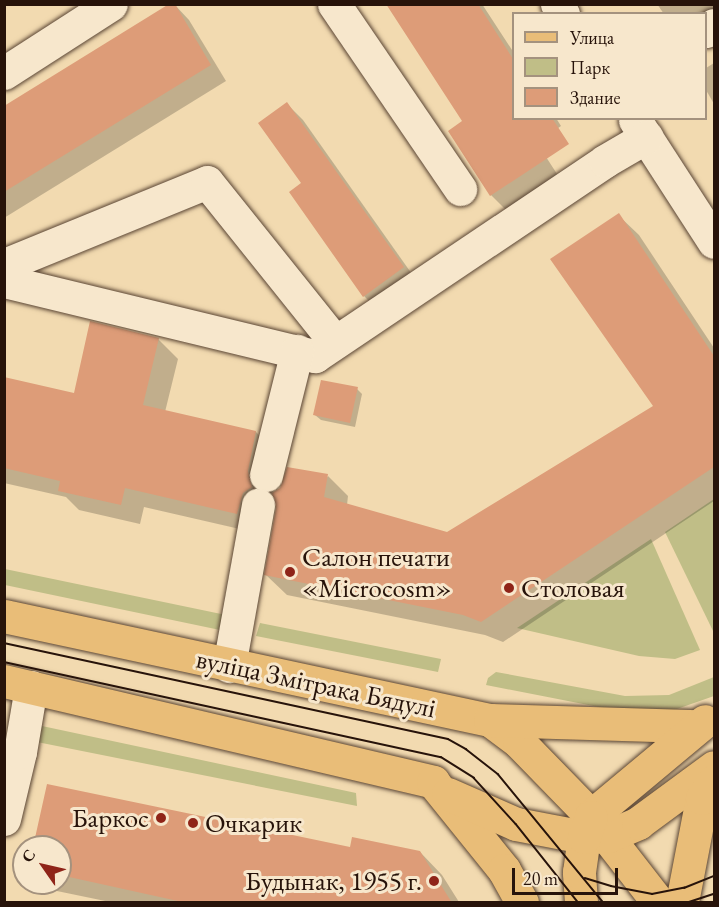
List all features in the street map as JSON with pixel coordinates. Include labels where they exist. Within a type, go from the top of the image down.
[{"type":"main road","name":"вуліца Змітрака Бядулі","points":[[4,616],[229,666],[490,720],[519,742],[658,903]]},
{"type":"main road","points":[[18,684],[434,782],[504,870],[522,903]]},
{"type":"main road","points":[[490,720],[706,721]]},
{"type":"main road","points":[[581,903],[579,872],[595,830],[706,721]]},
{"type":"main road","points":[[441,790],[516,824],[595,830],[638,824],[714,767]]},
{"type":"main road","points":[[682,903],[702,798],[714,781]]},
{"type":"street","points":[[4,73],[74,14],[111,4]]},
{"type":"street","points":[[334,4],[460,189]]},
{"type":"street","points":[[4,280],[315,356],[606,161],[640,128],[714,242]]},
{"type":"street","points":[[4,265],[207,182],[335,342]]},
{"type":"street","points":[[229,666],[262,490],[297,351]]},
{"type":"street","points":[[4,819],[21,752],[18,684]]},
{"type":"green space","points":[[714,499],[714,633],[665,532]]},
{"type":"green space","points":[[651,539],[700,650],[675,659],[639,656],[517,628]]},
{"type":"green space","points":[[5,569],[226,615],[220,630],[5,585]]},
{"type":"green space","points":[[260,623],[441,659],[438,672],[256,636]]},
{"type":"green space","points":[[496,672],[625,696],[669,695],[714,677],[714,696],[674,710],[619,711],[486,685],[488,678]]},
{"type":"green space","points":[[42,726],[356,793],[357,806],[32,741]]},
{"type":"building","points":[[169,4],[175,4],[211,65],[4,192],[4,106]]},
{"type":"building","points":[[386,4],[478,4],[512,57],[512,120],[553,120],[569,144],[490,196],[448,131],[462,121]]},
{"type":"building","points":[[287,102],[404,267],[363,297],[289,192],[301,183],[258,123]]},
{"type":"building","points":[[619,213],[714,356],[714,467],[481,622],[463,615],[264,575],[276,508],[272,493],[280,488],[287,467],[328,474],[324,497],[447,532],[653,406],[550,259]]},
{"type":"building","points":[[90,321],[159,338],[143,405],[256,431],[248,471],[252,487],[243,493],[237,514],[125,488],[121,505],[58,491],[60,481],[4,468],[4,377],[74,393]]},
{"type":"building","points":[[321,380],[358,387],[350,423],[313,415]]},
{"type":"building","points":[[47,784],[350,847],[352,837],[420,851],[452,903],[187,903],[72,878],[72,835],[36,835]]},
{"type":"tram line","points":[[4,643],[448,739],[466,749],[498,774],[603,902]]},
{"type":"tram line","points":[[4,662],[441,757],[474,778],[516,824],[578,902]]},
{"type":"tram line","points":[[585,878],[652,894],[684,888],[714,876]]},
{"type":"tram line","points":[[689,902],[714,894]]},
{"type":"place","name":"Салон печати «Microcosm»","points":[[290,572]]},
{"type":"place","name":"Столовая","points":[[509,588]]},
{"type":"place","name":"Баркос","points":[[161,818]]},
{"type":"place","name":"Очкарик","points":[[193,823]]},
{"type":"place","name":"Будынак, 1955 г.","points":[[434,881]]}]
